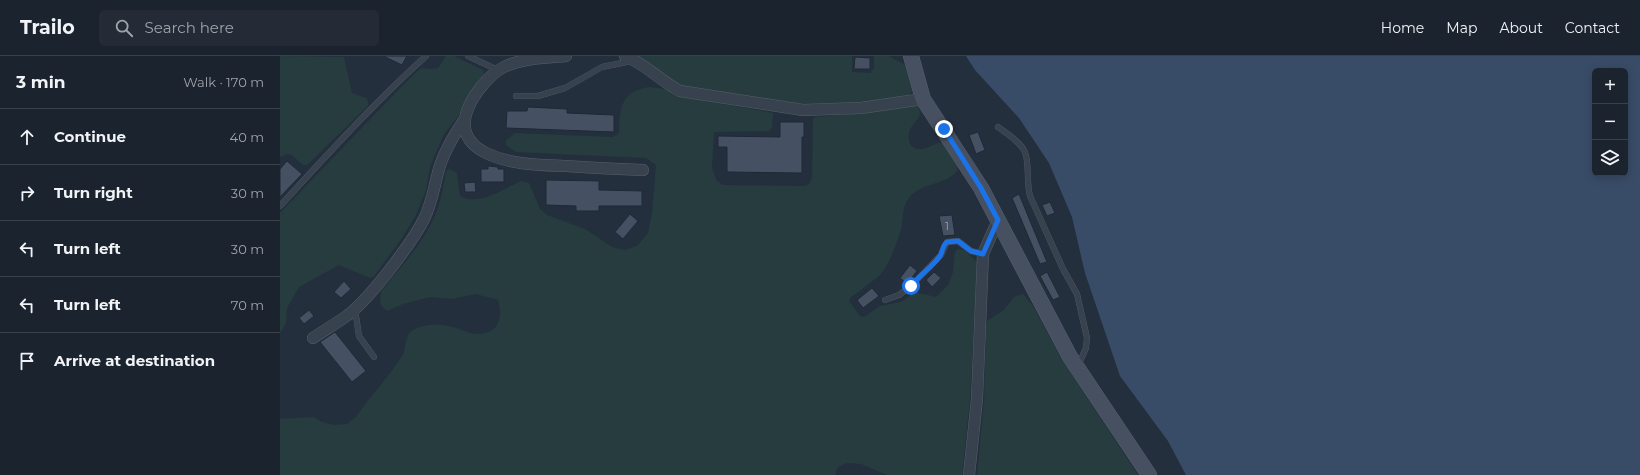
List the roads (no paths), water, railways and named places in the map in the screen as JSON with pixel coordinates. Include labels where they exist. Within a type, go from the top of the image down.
[{"type":"main road","points":[[911,56],[923,99],[964,160],[998,220],[1076,368],[1149,475]]},
{"type":"street","points":[[313,338],[355,309],[396,259],[424,219],[434,192],[443,156],[452,138],[464,120],[467,110],[477,92],[489,77],[498,70],[519,62],[566,56]]},
{"type":"street","points":[[625,56],[636,61],[667,84],[680,91],[803,110],[862,108],[923,99]]},
{"type":"street","points":[[464,120],[465,129],[471,140],[480,150],[499,158],[536,164],[643,170]]},
{"type":"street","points":[[969,475],[977,399],[983,254],[998,220]]},
{"type":"lane","points":[[280,206],[320,162],[426,56]]},
{"type":"lane","points":[[468,56],[478,58],[498,70]]},
{"type":"lane","points":[[516,96],[538,96],[565,88],[602,67],[636,61]]},
{"type":"lane","points":[[998,127],[1024,149],[1026,157],[1027,186],[1030,196],[1063,269],[1077,294],[1087,338],[1084,353],[1076,368]]},
{"type":"lane","points":[[885,300],[899,295],[911,286],[936,260],[947,242],[958,241],[971,251],[983,254]]},
{"type":"lane","points":[[355,309],[359,336],[374,357]]},
{"type":"water","points":[[966,56],[1640,56],[1640,475],[1186,475],[1168,441],[1120,376],[1085,273],[1072,217],[1049,163],[1019,118],[975,70]]}]
